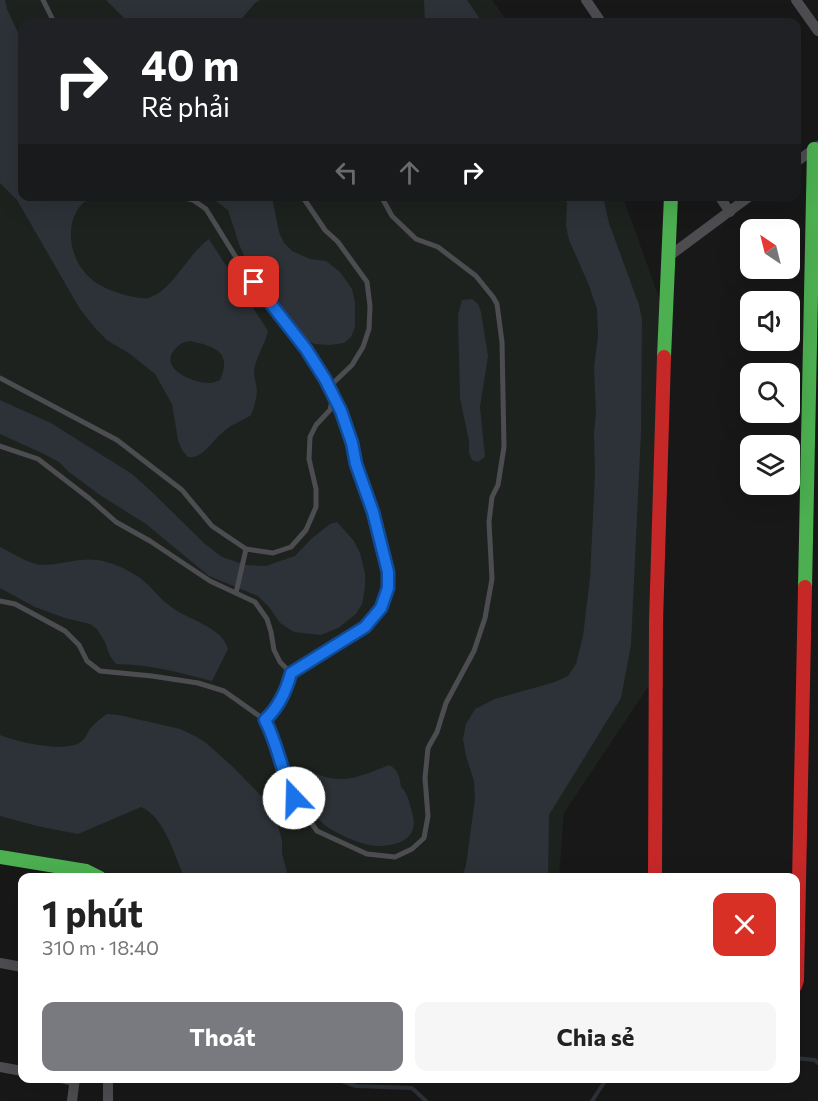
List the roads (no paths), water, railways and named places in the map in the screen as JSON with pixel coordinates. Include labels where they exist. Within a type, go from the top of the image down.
[{"type":"street","points":[[586,0],[598,18]]},
{"type":"street","points":[[796,0],[818,31]]},
{"type":"street","points":[[801,158],[816,148]]},
{"type":"street","points":[[800,882],[813,459],[816,148]]},
{"type":"street","points":[[656,873],[657,569],[671,201]]},
{"type":"street","points":[[722,201],[730,212]]},
{"type":"street","points":[[668,257],[744,201]]},
{"type":"street","points":[[0,857],[90,873]]},
{"type":"street","points":[[0,963],[18,967]]},
{"type":"street","points":[[0,1067],[18,1070]]},
{"type":"street","points":[[72,1101],[75,1083]]},
{"type":"street","points":[[108,1083],[108,1101]]},
{"type":"lane","points":[[43,0],[52,18]]},
{"type":"lane","points":[[194,201],[206,209],[242,267],[306,349],[329,387],[341,411],[352,443],[388,572],[388,588],[381,608],[365,627],[291,673],[287,689],[279,704],[265,720]]},
{"type":"lane","points":[[305,201],[325,230],[338,242],[367,282],[370,306],[369,329],[363,347],[352,365],[329,387]]},
{"type":"lane","points":[[0,601],[15,604],[65,631],[79,645],[87,661],[100,670],[187,681],[224,691],[265,720],[294,798],[316,831],[367,855],[395,856],[412,849],[424,838],[428,816],[425,778],[428,748],[437,732],[446,703],[474,651],[485,618],[492,579],[489,522],[492,497],[498,485],[504,447],[502,342],[497,304],[476,276],[438,248],[416,239],[392,216],[384,201]]},
{"type":"lane","points":[[0,378],[117,440],[182,490],[212,526],[245,551],[273,553],[291,547],[306,530],[316,507],[316,489],[309,459],[310,437],[316,425],[330,410],[333,395]]},
{"type":"lane","points":[[0,446],[38,459],[116,522],[150,541],[210,581],[255,602],[267,619],[274,650],[280,662],[291,673]]},
{"type":"lane","points":[[237,592],[245,551]]},
{"type":"waterway","points":[[800,1058],[815,1060],[818,1063]]},
{"type":"waterway","points":[[347,1083],[356,1086],[412,1088],[426,1101]]},
{"type":"waterway","points":[[592,1101],[604,1083]]}]
